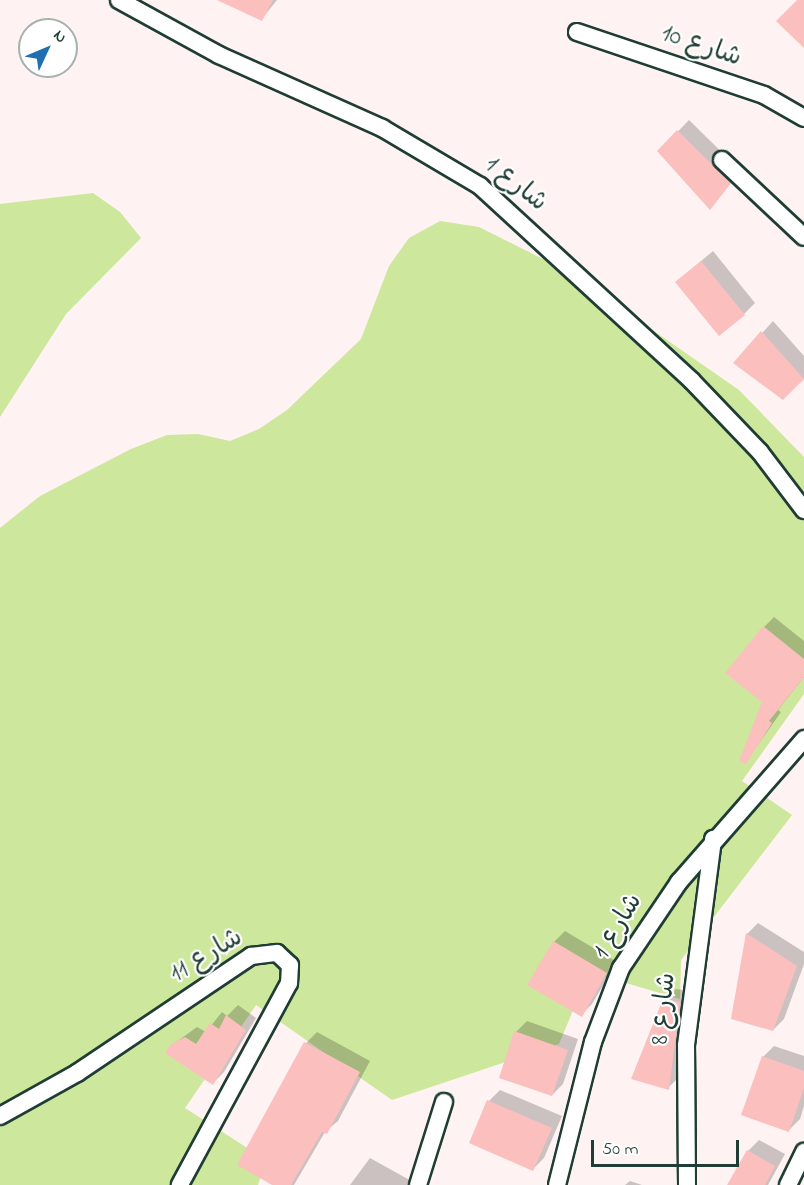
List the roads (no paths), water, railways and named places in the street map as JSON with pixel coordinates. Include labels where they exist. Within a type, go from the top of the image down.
[{"type":"street","name":"شارع 1","points":[[119,0],[219,55],[392,133],[480,186],[691,380],[760,452],[804,510]]},
{"type":"street","name":"شارع 10","points":[[577,32],[764,95],[804,118]]},
{"type":"street","points":[[722,160],[804,237]]},
{"type":"street","name":"شارع 1","points":[[557,1185],[592,1042],[621,968],[644,929],[713,839],[804,739]]},
{"type":"street","name":"شارع 8","points":[[687,1185],[686,1045],[713,839]]},
{"type":"street","name":"شارع 11","points":[[0,1116],[77,1072],[251,956],[277,953],[290,965],[289,983],[180,1185]]},
{"type":"street","points":[[418,1185],[444,1101]]},
{"type":"street","points":[[794,1181],[804,1152]]}]
